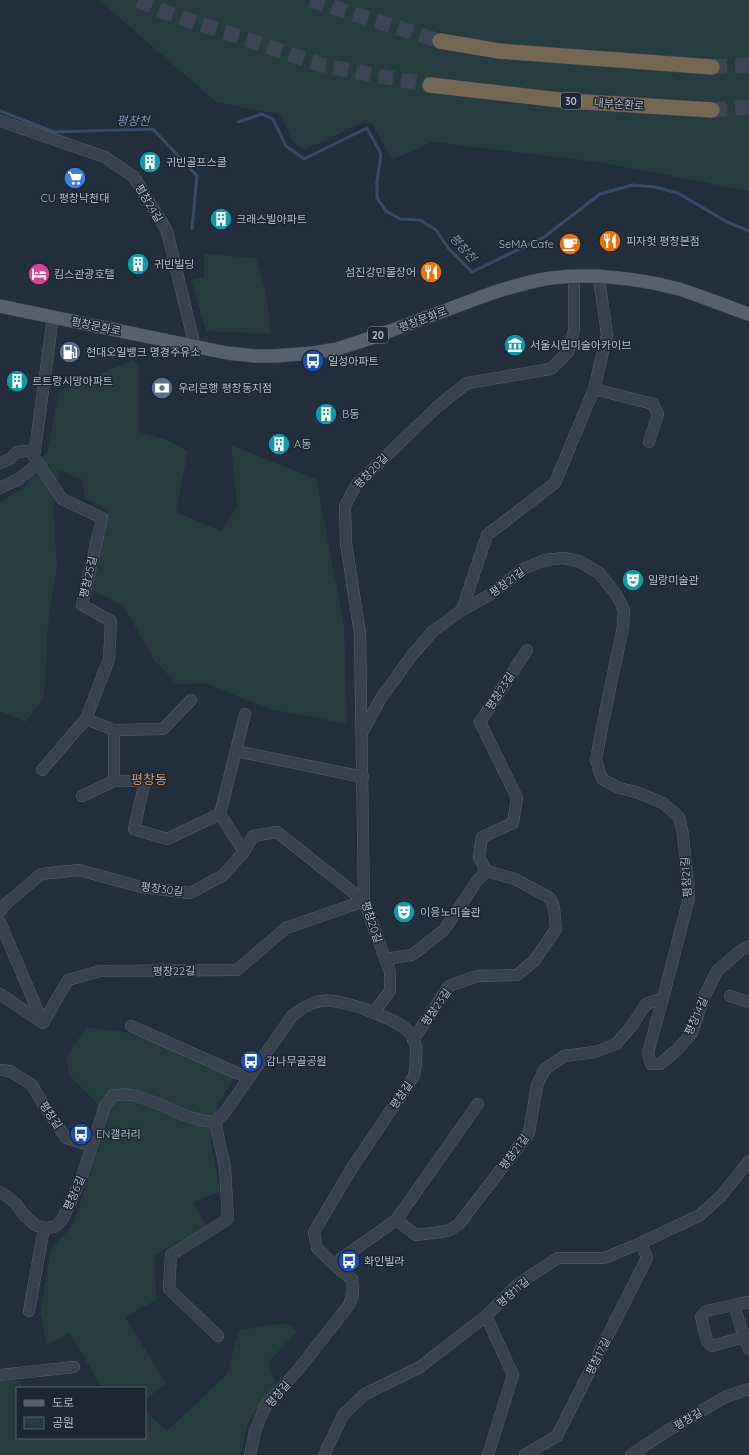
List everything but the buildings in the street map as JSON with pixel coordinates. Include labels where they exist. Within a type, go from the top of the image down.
[{"type":"highway","points":[[440,41],[498,51],[712,67]]},
{"type":"highway","name":"내부순환로","points":[[430,85],[569,101],[712,110]]},
{"type":"main road","name":"평창문화로","points":[[0,306],[194,347],[256,356],[291,355],[328,351],[371,338],[509,287],[550,279],[574,277],[633,279],[675,288],[749,314]]},
{"type":"street","name":"평창24길","points":[[0,121],[105,157],[134,177],[167,231],[194,347]]},
{"type":"street","name":"평창20길","points":[[374,1012],[390,992],[390,972],[364,901],[360,634],[346,542],[345,506],[356,485],[437,407],[467,383],[551,369],[568,352],[574,330],[574,277]]},
{"type":"street","name":"평창21길","points":[[462,610],[487,535],[555,483],[594,389],[607,335],[599,278]]},
{"type":"street","name":"평창25길","points":[[42,770],[86,719],[109,658],[111,621],[82,604],[102,518],[62,499],[37,464],[34,457],[53,317]]},
{"type":"street","points":[[594,389],[653,404],[658,414],[649,442]]},
{"type":"street","points":[[0,463],[10,459],[17,452],[35,450]]},
{"type":"street","points":[[0,488],[19,479],[37,464]]},
{"type":"street","name":"평창21길","points":[[362,733],[381,698],[413,654],[433,631],[462,610],[488,596],[525,568],[545,560],[563,558],[579,561],[599,573],[616,594],[624,610],[623,627],[596,760],[602,780],[619,788],[636,792],[663,803],[679,817],[683,834],[689,898],[663,998],[646,1004],[633,1024],[616,1044],[595,1052],[564,1056],[545,1069],[537,1085],[529,1133],[459,1224],[448,1232],[416,1235],[396,1220]]},
{"type":"street","name":"평창23길","points":[[413,1040],[449,986],[477,976],[517,975],[534,961],[556,929],[554,908],[550,898],[515,879],[486,871],[479,856],[482,837],[513,823],[517,798],[480,722],[527,650]]},
{"type":"street","points":[[86,719],[114,730],[163,729],[191,700]]},
{"type":"street","points":[[244,852],[220,814],[245,714]]},
{"type":"street","points":[[114,730],[114,781]]},
{"type":"street","points":[[236,751],[363,777]]},
{"type":"street","points":[[82,796],[114,781],[145,781],[134,829],[167,839],[220,814]]},
{"type":"street","name":"평창30길","points":[[0,911],[7,903],[41,874],[79,870],[141,887],[190,892],[222,876],[244,852],[253,836],[277,832],[364,901]]},
{"type":"street","points":[[385,959],[412,955],[444,930],[477,881],[486,871]]},
{"type":"street","name":"평창22길","points":[[43,1023],[68,980],[100,971],[237,970],[286,928],[364,901]]},
{"type":"street","points":[[0,922],[43,1023]]},
{"type":"street","name":"평창14길","points":[[663,998],[648,1053],[650,1064],[660,1064],[677,1050],[692,1033],[704,998],[717,971],[741,950],[749,946]]},
{"type":"street","points":[[0,994],[43,1023]]},
{"type":"street","points":[[730,996],[749,1002]]},
{"type":"street","name":"평창길","points":[[215,1122],[225,1112],[292,1016],[304,1006],[322,1000],[347,1004],[374,1012],[399,1024],[411,1034],[415,1045],[417,1059],[414,1076],[352,1168],[314,1232],[316,1248],[352,1279],[353,1292],[349,1305],[298,1370],[266,1405],[255,1431],[250,1455]]},
{"type":"street","points":[[131,1026],[248,1078]]},
{"type":"street","name":"평창길","points":[[0,1070],[10,1071],[32,1085],[66,1138],[92,1146]]},
{"type":"street","points":[[92,1146],[105,1106],[113,1095],[131,1095],[159,1104],[203,1122],[215,1122],[225,1167],[228,1219],[171,1255],[169,1289],[218,1336]]},
{"type":"street","points":[[334,1264],[396,1220],[478,1104]]},
{"type":"street","name":"평창6길","points":[[44,1228],[54,1227],[62,1220],[81,1179],[92,1146]]},
{"type":"street","name":"평창11길","points":[[324,1455],[343,1415],[365,1394],[420,1367],[486,1316],[518,1284],[558,1258],[604,1258],[641,1243],[700,1215],[721,1196],[747,1168]]},
{"type":"street","points":[[0,1192],[8,1196],[16,1204],[24,1216],[35,1225],[44,1228],[29,1312]]},
{"type":"street","name":"평창17길","points":[[525,1455],[557,1436],[647,1258],[641,1243]]},
{"type":"street","points":[[744,1337],[712,1346],[707,1341],[701,1317],[706,1311],[749,1302]]},
{"type":"street","points":[[734,1305],[749,1349]]},
{"type":"street","points":[[486,1316],[513,1375],[488,1455]]},
{"type":"street","points":[[0,1375],[74,1367]]},
{"type":"street","name":"평창길","points":[[631,1455],[667,1431],[726,1397],[749,1389]]},
{"type":"green space","points":[[99,0],[749,0],[749,191],[598,162],[432,142],[392,160],[372,124],[364,122],[305,150],[292,141],[281,115],[216,102]]},
{"type":"green space","points":[[204,254],[256,258],[266,292],[271,334],[206,331],[191,280],[204,277]]},
{"type":"green space","points":[[132,360],[139,366],[139,432],[165,439],[188,451],[176,512],[221,531],[237,507],[231,445],[316,479],[344,625],[347,724],[269,709],[204,683],[177,684],[154,660],[123,605],[86,588],[108,510],[84,498],[83,480],[60,470],[53,503],[57,567],[48,625],[44,697],[25,722],[0,711],[0,502],[26,486],[37,464],[47,452],[59,391]]},
{"type":"green space","points":[[87,1027],[129,1033],[237,1073],[218,1104],[211,1140],[220,1192],[193,1202],[207,1227],[155,1255],[156,1300],[125,1317],[166,1383],[146,1399],[146,1387],[101,1387],[70,1333],[47,1345],[40,1312],[51,1250],[74,1223],[107,1118],[93,1099],[69,1075],[66,1057]]},
{"type":"green space","points":[[286,1323],[298,1331],[268,1362],[276,1383],[248,1423],[240,1455],[0,1455],[0,1381],[20,1381],[21,1387],[16,1387],[16,1439],[146,1439],[146,1412],[167,1431],[227,1374],[239,1330]]},
{"type":"waterway","name":"평창천","points":[[0,111],[54,132],[153,129],[197,176],[192,229]]},
{"type":"waterway","name":"평창천","points":[[238,122],[262,114],[273,119],[286,146],[304,159],[367,128],[381,154],[377,181],[377,198],[386,211],[400,219],[420,220],[436,230],[449,249],[472,272],[544,237],[600,194],[632,185],[655,187],[678,193],[727,222],[749,231]]},
{"type":"tunnel","points":[[138,0],[165,12],[325,66],[430,85]]},
{"type":"tunnel","points":[[310,0],[440,41]]},
{"type":"tunnel","points":[[712,67],[749,65]]},
{"type":"tunnel","points":[[712,110],[749,107]]},
{"type":"place","name":"귀빈골프스쿨","points":[[150,162]]},
{"type":"place","name":"CU 평창낙천대","points":[[75,178]]},
{"type":"place","name":"크래스빌아파트","points":[[221,219]]},
{"type":"place","name":"피자헛 평창본점","points":[[610,241]]},
{"type":"place","name":"SeMA Cafe","points":[[570,244]]},
{"type":"place","name":"귀빈빌딩","points":[[138,264]]},
{"type":"place","name":"섬진강민물장어","points":[[431,272]]},
{"type":"place","name":"킴스관광호텔","points":[[39,274]]},
{"type":"place","name":"서울시립미술아카이브","points":[[515,345]]},
{"type":"place","name":"현대오일뱅크 명경주유소","points":[[70,352]]},
{"type":"place","name":"일성아파트","points":[[313,361]]},
{"type":"place","name":"르트랑시망아파트","points":[[17,381]]},
{"type":"place","name":"우리은행 평창동지점","points":[[162,388]]},
{"type":"place","name":"B동","points":[[326,414]]},
{"type":"place","name":"A동","points":[[279,444]]},
{"type":"place","name":"일랑미술관","points":[[633,580]]},
{"type":"place","name":"이응노미술관","points":[[404,912]]},
{"type":"place","name":"감나무골공원","points":[[251,1061]]},
{"type":"place","name":"EN갤러리","points":[[81,1134]]},
{"type":"place","name":"화인빌라","points":[[349,1261]]},
{"type":"district","name":"평창동","points":[[149,779]]}]
